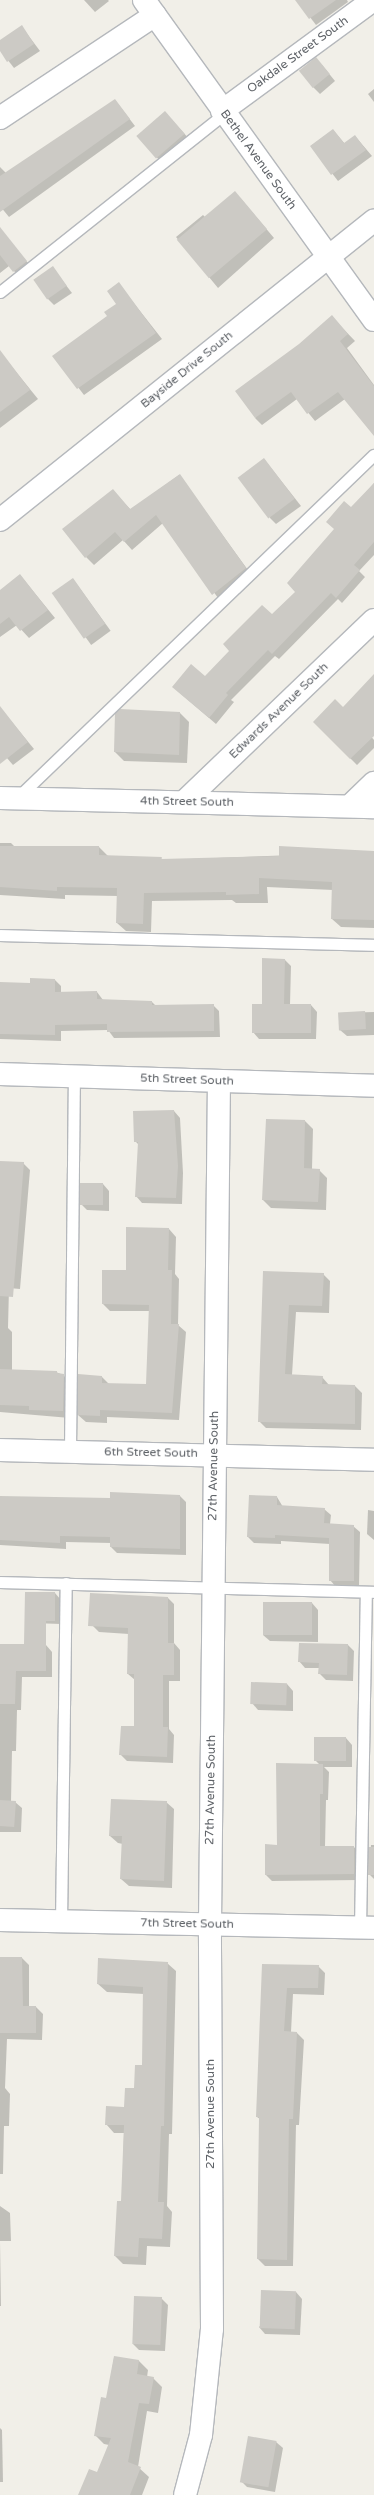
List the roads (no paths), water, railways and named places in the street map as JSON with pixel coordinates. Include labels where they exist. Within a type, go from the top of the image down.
[{"type":"street","name":"Oakdale Street South","points":[[223,112],[373,0]]},
{"type":"street","name":"Bethel Avenue South","points":[[150,8],[223,112],[374,320]]},
{"type":"street","points":[[0,118],[150,8]]},
{"type":"street","name":"Bayside Drive South","points":[[0,520],[374,220]]},
{"type":"street","name":"Edwards Avenue South","points":[[184,802],[374,620]]},
{"type":"street","points":[[351,805],[374,783]]},
{"type":"street","name":"4th Street South","points":[[8,799],[351,805],[374,807]]},
{"type":"street","name":"5th Street South","points":[[0,1074],[374,1086]]},
{"type":"street","name":"27th Avenue South","points":[[185,2495],[201,2435],[212,2329],[210,1924],[219,1082]]},
{"type":"street","name":"6th Street South","points":[[0,1450],[374,1460]]},
{"type":"street","name":"7th Street South","points":[[0,1920],[367,1928]]},
{"type":"lane","points":[[0,292],[223,112]]},
{"type":"lane","points":[[8,799],[374,455]]},
{"type":"lane","points":[[0,935],[374,945]]},
{"type":"lane","points":[[70,1451],[74,1076]]},
{"type":"lane","points":[[0,1582],[370,1592],[367,1928]]},
{"type":"lane","points":[[61,1922],[66,1583]]}]
